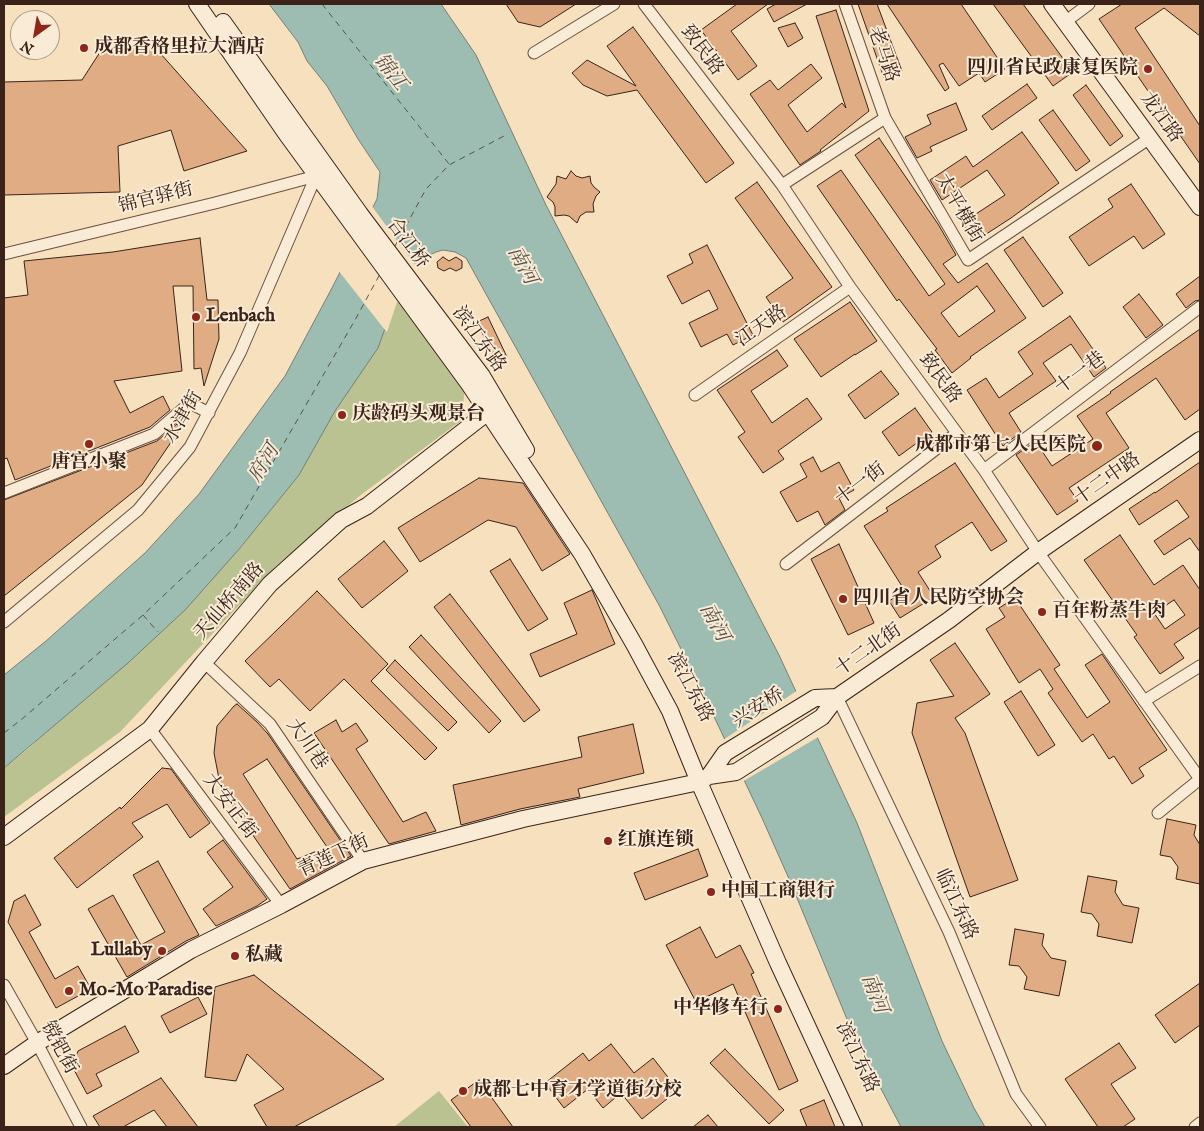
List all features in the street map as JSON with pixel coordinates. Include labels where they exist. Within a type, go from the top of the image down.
[{"type":"main road","points":[[197,4],[316,176],[357,220]]},
{"type":"main road","points":[[210,4],[357,220]]},
{"type":"main road","name":"龙江路","points":[[1052,4],[1200,207]]},
{"type":"main road","name":"合江桥","points":[[357,220],[419,304]]},
{"type":"main road","name":"滨江东路","points":[[419,304],[493,408],[678,702],[704,779],[778,963],[854,1127]]},
{"type":"main road","name":"天仙桥南路","points":[[4,837],[150,729],[270,584],[341,520],[367,506],[493,408]]},
{"type":"main road","name":"十二中路","points":[[1038,552],[1200,440]]},
{"type":"main road","name":"十二北街","points":[[814,698],[837,697],[949,620],[1038,552]]},
{"type":"main road","name":"青莲下街","points":[[4,1066],[37,1043],[191,950],[363,861],[523,819],[736,772],[822,717],[837,697]]},
{"type":"main road","name":"兴安桥","points":[[704,779],[725,753],[814,698]]},
{"type":"main road","name":"滨江东路","points":[[704,779],[866,1127]]},
{"type":"street","points":[[534,53],[614,4]]},
{"type":"street","name":"致民路","points":[[644,4],[782,185],[850,287],[984,470],[1038,552],[1200,779]]},
{"type":"street","name":"老马路","points":[[845,4],[885,118]]},
{"type":"street","points":[[1065,22],[1089,4]]},
{"type":"street","points":[[782,185],[885,118]]},
{"type":"street","name":"太平横街","points":[[885,118],[968,260],[1150,138]]},
{"type":"street","name":"锦官驿街","points":[[4,254],[316,176]]},
{"type":"street","name":"水津街","points":[[4,622],[138,510],[190,447],[240,353],[316,176]]},
{"type":"street","name":"江天路","points":[[695,395],[850,287]]},
{"type":"street","name":"十一巷","points":[[984,470],[1200,307]]},
{"type":"street","points":[[4,493],[154,434],[190,404],[209,413]]},
{"type":"street","name":"十一街","points":[[786,564],[957,433]]},
{"type":"street","name":"大川巷","points":[[204,662],[270,724],[363,861]]},
{"type":"street","points":[[1144,701],[1200,666]]},
{"type":"street","name":"临江东路","points":[[837,697],[949,932],[1016,1094],[1040,1127]]},
{"type":"street","name":"大安正街","points":[[150,729],[281,905]]},
{"type":"street","points":[[1158,813],[1200,779]]},
{"type":"street","name":"镋钯街","points":[[4,985],[81,1127]]},
{"type":"street","points":[[1195,1127],[1200,1123]]},
{"type":"green space","points":[[397,295],[465,382],[462,420],[362,494],[277,565],[120,732],[4,817],[4,768],[29,748],[240,548],[299,475]]},
{"type":"green space","points":[[439,1091],[468,1127],[394,1127]]},
{"type":"water","points":[[269,4],[441,4],[476,55],[546,205],[779,655],[857,823],[942,1041],[985,1127],[901,1127],[856,1041],[762,818],[659,605],[466,258],[455,252],[443,250],[436,252],[419,264],[397,295],[378,348],[335,411],[299,475],[240,548],[186,609],[128,663],[4,768],[4,675],[46,641],[145,553],[199,494],[285,376],[377,199],[380,172],[327,86],[307,61],[298,42]]},
{"type":"pier","points":[[371,205],[418,269],[399,296],[387,332],[338,270]]},
{"type":"pier","points":[[798,690],[820,736],[742,782],[723,740]]},
{"type":"building","points":[[506,4],[576,4],[540,27],[518,22]]},
{"type":"building","points":[[737,4],[768,4],[731,31],[757,66],[738,80],[701,30]]},
{"type":"building","points":[[776,4],[807,4],[774,22],[767,9]]},
{"type":"building","points":[[858,4],[877,4],[902,71],[884,78]]},
{"type":"building","points":[[887,4],[961,4],[1005,69],[985,82],[979,73],[959,86],[943,63],[939,65],[949,88],[945,91]]},
{"type":"building","points":[[993,4],[1023,4],[1073,72],[1053,86]]},
{"type":"building","name":"四川省民政康复医院","points":[[1122,4],[1200,4],[1200,36],[1164,8],[1135,28],[1200,126],[1200,164],[1099,19]]},
{"type":"building","points":[[836,10],[869,111],[821,151],[800,165],[750,94],[770,80],[778,90],[811,64],[822,78],[788,105],[807,132],[842,103],[846,108],[816,16]]},
{"type":"building","points":[[795,23],[803,38],[788,47],[778,28]]},
{"type":"building","points":[[633,27],[734,163],[706,183],[637,90],[607,96],[583,85],[572,73],[587,60],[636,86],[607,46]]},
{"type":"building","name":"成都香格里拉大酒店","points":[[144,35],[247,151],[184,171],[171,130],[118,146],[120,192],[4,195],[4,82],[82,80],[102,49],[130,48]]},
{"type":"building","points":[[1027,84],[1037,98],[992,130],[982,116]]},
{"type":"building","points":[[1086,85],[1123,136],[1110,146],[1073,95]]},
{"type":"building","points":[[956,103],[967,130],[930,147],[932,151],[917,158],[905,137],[931,124],[927,115]]},
{"type":"building","points":[[1053,110],[1090,161],[1076,171],[1039,120]]},
{"type":"building","points":[[1022,132],[1059,183],[974,242],[962,223],[1005,195],[987,170],[942,200],[930,180],[966,156],[973,167]]},
{"type":"building","points":[[879,138],[938,224],[956,255],[943,264],[958,283],[987,263],[1026,318],[970,357],[952,373],[935,350],[937,349],[899,299],[897,301],[817,186],[841,170],[929,296],[945,284],[855,155]],"holes":[[[977,286],[995,311],[959,337],[941,313]]]},
{"type":"building","points":[[571,171],[576,176],[582,178],[590,176],[591,183],[600,192],[593,204],[594,212],[586,212],[580,216],[577,223],[569,216],[555,216],[553,202],[547,197],[556,184],[557,176],[566,179]]},
{"type":"building","points":[[757,182],[832,287],[783,322],[766,297],[793,278],[735,198]]},
{"type":"building","points":[[1131,184],[1165,234],[1143,249],[1134,236],[1089,266],[1069,237],[1113,207],[1108,199]]},
{"type":"building","points":[[1023,237],[1063,293],[1043,307],[1004,250]]},
{"type":"building","points":[[200,238],[207,300],[218,300],[219,339],[204,386],[201,368],[194,369],[193,286],[173,286],[182,371],[114,381],[130,413],[163,396],[170,410],[150,427],[15,480],[7,458],[4,459],[4,298],[28,295],[24,261],[113,252]]},
{"type":"building","points":[[707,245],[753,335],[733,345],[727,334],[701,347],[689,323],[718,309],[709,290],[682,304],[667,276],[693,263],[689,254]]},
{"type":"building","points":[[443,257],[449,261],[456,257],[462,261],[462,268],[456,271],[450,268],[444,271],[438,268],[437,262]]},
{"type":"building","points":[[1200,276],[1200,300],[1195,301],[1186,308],[1176,294]]},
{"type":"building","points":[[1139,294],[1163,325],[1146,338],[1123,307]]},
{"type":"building","points":[[850,302],[877,341],[821,377],[794,339]]},
{"type":"building","points":[[1070,316],[1106,368],[1094,377],[1071,344],[1043,363],[1056,381],[1009,413],[1021,432],[1003,446],[967,390],[986,378],[999,398],[1033,374],[1018,352]]},
{"type":"building","points":[[488,317],[507,357],[496,362],[477,322]]},
{"type":"building","points":[[1200,329],[1200,409],[1185,420],[1156,378],[1106,413],[1129,448],[1069,488],[1078,501],[1057,515],[1016,455],[1030,445],[1032,449],[1038,445],[1052,466],[1093,439],[1077,416]]},
{"type":"building","points":[[777,350],[788,366],[751,391],[772,423],[807,398],[822,419],[778,451],[784,459],[763,473],[738,437],[745,432],[717,390]]},
{"type":"building","points":[[881,371],[899,394],[865,419],[848,395]]},
{"type":"building","points":[[915,408],[932,432],[899,456],[882,432]]},
{"type":"building","points":[[177,424],[180,429],[142,485],[4,596],[4,500],[157,441]]},
{"type":"building","points":[[813,457],[821,472],[839,462],[854,490],[839,498],[845,510],[825,525],[818,511],[797,522],[780,492],[807,477],[800,464]]},
{"type":"building","points":[[1200,462],[1200,552],[1190,538],[1164,555],[1154,541],[1189,517],[1177,500],[1139,525],[1129,509]]},
{"type":"building","points":[[955,463],[1007,541],[991,551],[972,522],[935,546],[941,557],[918,572],[934,597],[900,618],[889,601],[905,591],[864,526],[888,511],[886,508]]},
{"type":"building","points":[[479,478],[523,483],[570,554],[542,571],[516,527],[488,520],[420,562],[398,528]]},
{"type":"building","points":[[1120,535],[1154,585],[1183,565],[1200,590],[1200,627],[1174,644],[1184,658],[1160,674],[1134,637],[1137,635],[1084,560]],"holes":[[[1174,600],[1185,615],[1165,629],[1154,613]]]},
{"type":"building","points":[[384,541],[408,571],[362,608],[338,579]]},
{"type":"building","points":[[839,544],[874,623],[848,635],[811,559]]},
{"type":"building","points":[[510,559],[548,619],[528,631],[490,571]]},
{"type":"building","points":[[592,590],[615,644],[540,677],[530,654],[577,634],[564,603]]},
{"type":"building","points":[[317,591],[388,664],[371,681],[437,748],[425,760],[344,679],[310,711],[279,679],[270,687],[245,661]]},
{"type":"building","points":[[450,594],[540,710],[524,722],[434,607]]},
{"type":"building","points":[[1015,598],[1060,665],[1054,669],[1087,718],[1110,702],[1085,665],[1102,654],[1167,750],[1139,768],[1144,776],[1132,784],[1114,756],[1109,759],[1093,734],[1082,742],[1048,693],[1053,689],[1040,669],[1019,683],[986,629],[1005,617],[999,608]]},
{"type":"building","points":[[421,635],[501,721],[489,733],[409,647]]},
{"type":"building","points":[[955,643],[990,694],[955,718],[965,733],[1018,880],[970,897],[912,733],[917,703],[954,696],[930,660]]},
{"type":"building","points":[[395,660],[457,722],[448,731],[386,670]]},
{"type":"building","points":[[1021,691],[1055,745],[1038,756],[1004,702]]},
{"type":"building","points":[[237,704],[268,734],[351,856],[290,889],[221,789],[214,753],[217,726]],"holes":[[[267,759],[327,847],[297,859],[243,774]]]},
{"type":"building","points":[[336,720],[342,732],[356,723],[368,741],[356,749],[403,822],[426,812],[436,831],[389,844],[314,733]]},
{"type":"building","points":[[633,724],[644,773],[578,789],[580,797],[520,809],[461,825],[453,785],[582,757],[578,737]]},
{"type":"building","points":[[162,768],[171,769],[210,823],[190,838],[167,804],[132,823],[143,837],[77,888],[54,858],[120,807],[121,809]]},
{"type":"building","points":[[1167,819],[1196,825],[1194,835],[1200,845],[1200,884],[1176,879],[1178,867],[1171,857],[1160,855]]},
{"type":"building","points":[[223,840],[267,899],[257,906],[216,926],[203,909],[233,887],[207,852]]},
{"type":"building","points":[[698,849],[708,876],[645,900],[634,873]]},
{"type":"building","points":[[158,861],[199,935],[127,977],[88,909],[113,895],[141,945],[165,932],[133,875]]},
{"type":"building","points":[[1088,876],[1117,881],[1115,892],[1123,905],[1139,908],[1132,943],[1097,936],[1099,924],[1092,914],[1081,912]]},
{"type":"building","points":[[25,895],[41,925],[29,932],[55,979],[78,966],[91,989],[56,1008],[8,922],[14,901]]},
{"type":"building","points":[[700,927],[716,958],[740,945],[754,973],[751,974],[798,1081],[779,1090],[733,984],[696,1002],[666,945]]},
{"type":"building","points":[[1015,929],[1044,934],[1042,945],[1051,958],[1066,961],[1059,996],[1024,989],[1027,977],[1019,966],[1009,965]]},
{"type":"building","points":[[254,975],[384,1079],[294,1127],[267,1127],[254,1105],[284,1089],[247,1054],[236,1081],[205,1077],[215,987]]},
{"type":"building","points":[[1200,983],[1200,1025],[1175,1043],[1155,1015]]},
{"type":"building","points":[[198,997],[207,1014],[170,1033],[161,1016]]},
{"type":"building","points":[[125,1026],[139,1052],[96,1074],[102,1086],[87,1094],[72,1066],[78,1051]]},
{"type":"building","points":[[1119,1043],[1136,1068],[1111,1084],[1135,1119],[1123,1127],[1098,1127],[1065,1079]]},
{"type":"building","points":[[611,1044],[634,1073],[653,1058],[678,1090],[642,1119],[621,1093],[603,1108],[588,1089],[564,1108],[545,1083],[583,1053],[589,1061]]},
{"type":"building","points":[[725,1049],[784,1110],[769,1124],[710,1063]]},
{"type":"building","points":[[161,1078],[198,1127],[167,1127],[154,1110],[123,1127],[100,1127],[93,1116]]},
{"type":"building","points":[[479,1080],[513,1127],[471,1127],[451,1100]]},
{"type":"building","points":[[824,1100],[835,1127],[807,1127],[800,1110]]},
{"type":"building","points":[[708,1115],[718,1127],[693,1127]]},
{"type":"ferry route","points":[[322,4],[449,164]]},
{"type":"ferry route","points":[[395,246],[426,189],[449,165],[506,135]]},
{"type":"ferry route","points":[[4,733],[143,615],[235,528],[380,274]]},
{"type":"ferry route","points":[[143,615],[158,632]]},
{"type":"place","name":"成都香格里拉大酒店","points":[[84,48]]},
{"type":"place","name":"四川省民政康复医院","points":[[1148,69]]},
{"type":"place","name":"Lenbach","points":[[196,317]]},
{"type":"place","name":"庆龄码头观景台","points":[[342,415]]},
{"type":"place","name":"唐宫小聚","points":[[89,444]]},
{"type":"place","name":"成都市第七人民医院","points":[[1097,446]]},
{"type":"place","name":"四川省人民防空协会","points":[[843,599]]},
{"type":"place","name":"百年粉蒸牛肉","points":[[1042,612]]},
{"type":"place","name":"红旗连锁","points":[[608,841]]},
{"type":"place","name":"中国工商银行","points":[[711,892]]},
{"type":"place","name":"Lullaby","points":[[162,951]]},
{"type":"place","name":"私藏","points":[[235,956]]},
{"type":"place","name":"Mo-Mo Paradise","points":[[69,991]]},
{"type":"place","name":"中华修车行","points":[[778,1009]]},
{"type":"place","name":"成都七中育才学道街分校","points":[[463,1091]]},
{"type":"water label","name":"锦江","points":[[389,73]]},
{"type":"water label","name":"南河","points":[[521,266]]},
{"type":"water label","name":"府河","points":[[265,464]]},
{"type":"water label","name":"南河","points":[[713,623]]},
{"type":"water label","name":"南河","points":[[873,994]]}]
